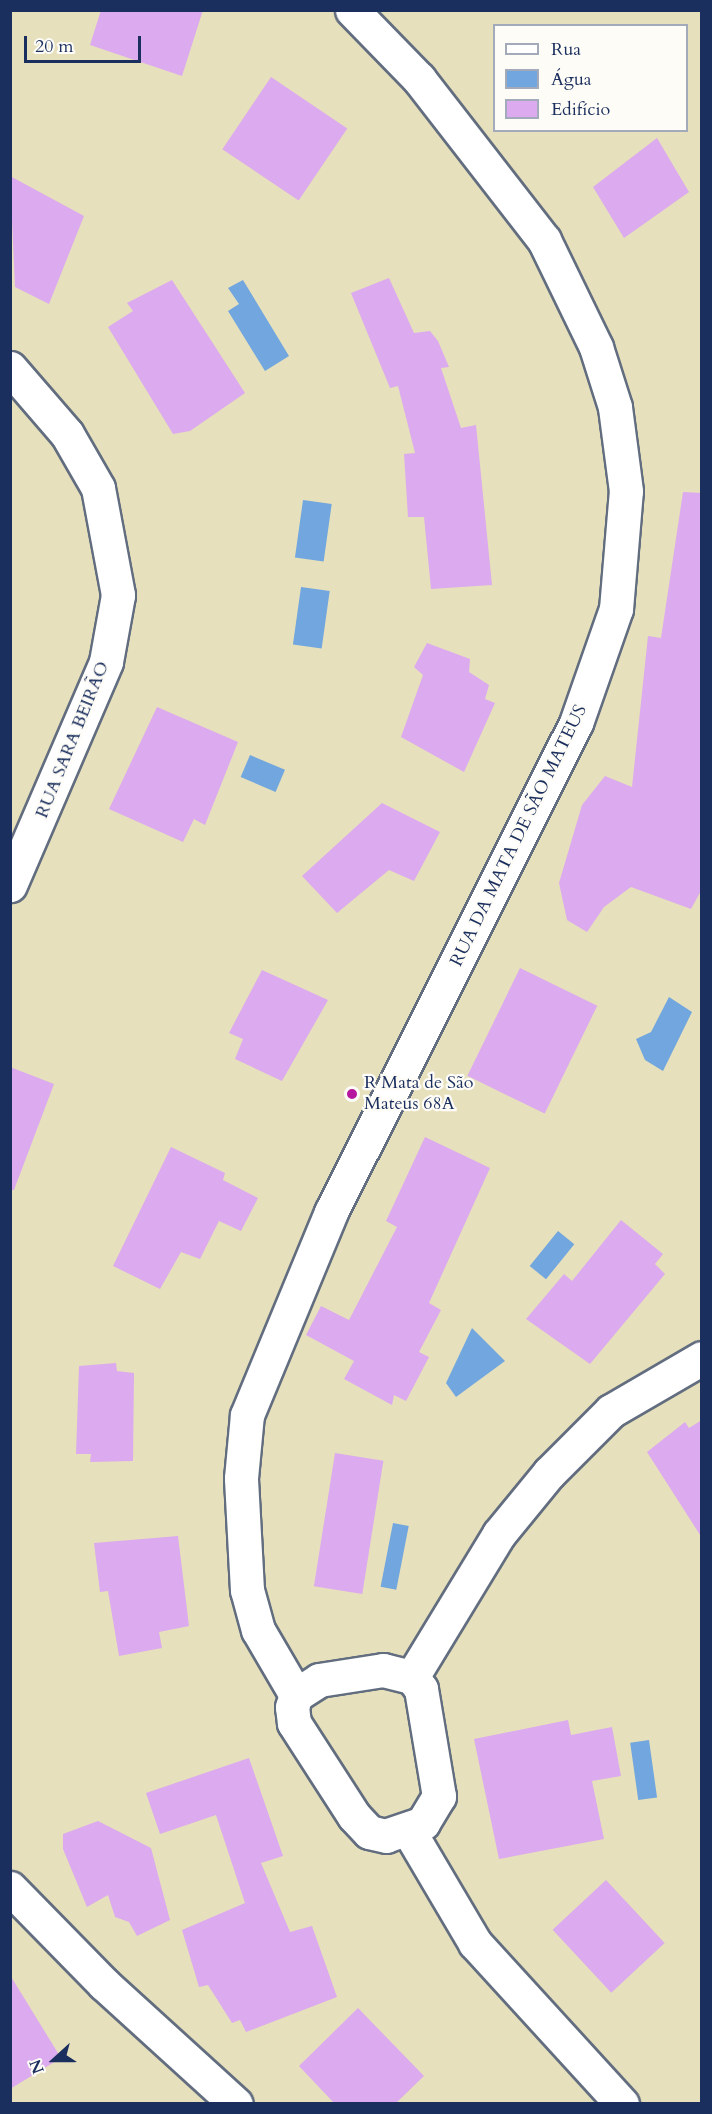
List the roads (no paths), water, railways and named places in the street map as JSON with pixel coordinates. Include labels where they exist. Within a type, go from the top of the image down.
[{"type":"street","name":"RUA DA MATA DE SÃO MATEUS","points":[[296,1695],[258,1630],[248,1590],[241,1478],[247,1415],[331,1212],[576,723],[616,609],[626,491],[615,407],[596,347],[544,240],[419,80],[352,10]]},
{"type":"street","name":"RUA SARA BEIRÃO","points":[[10,368],[67,434],[98,488],[118,595],[106,662],[10,885]]},
{"type":"street","points":[[412,1677],[499,1534],[549,1473],[611,1411],[702,1358]]},
{"type":"street","points":[[383,1670],[412,1677],[426,1708],[439,1796],[433,1812],[409,1831],[386,1836],[369,1832],[354,1816],[294,1723],[296,1695],[334,1676],[383,1670]]},
{"type":"street","points":[[409,1831],[475,1944],[622,2103]]},
{"type":"street","points":[[10,1888],[104,1984],[236,2103]]},
{"type":"water","points":[[243,280],[289,356],[265,371],[228,311],[239,304],[228,288]]},
{"type":"water","points":[[303,500],[332,504],[324,561],[295,557]]},
{"type":"water","points":[[301,587],[330,591],[322,648],[293,644]]},
{"type":"water","points":[[250,755],[285,770],[276,792],[241,777]]},
{"type":"water","points":[[669,997],[692,1012],[663,1071],[645,1060],[636,1039],[651,1032]]},
{"type":"water","points":[[558,1231],[574,1244],[546,1279],[530,1266]]},
{"type":"water","points":[[472,1328],[505,1361],[456,1397],[446,1383]]},
{"type":"water","points":[[393,1523],[409,1526],[396,1590],[381,1587]]},
{"type":"water","points":[[649,1740],[657,1797],[638,1800],[630,1743]]},
{"type":"place","name":"R Mata de São Mateus 68A","points":[[352,1094]]}]
